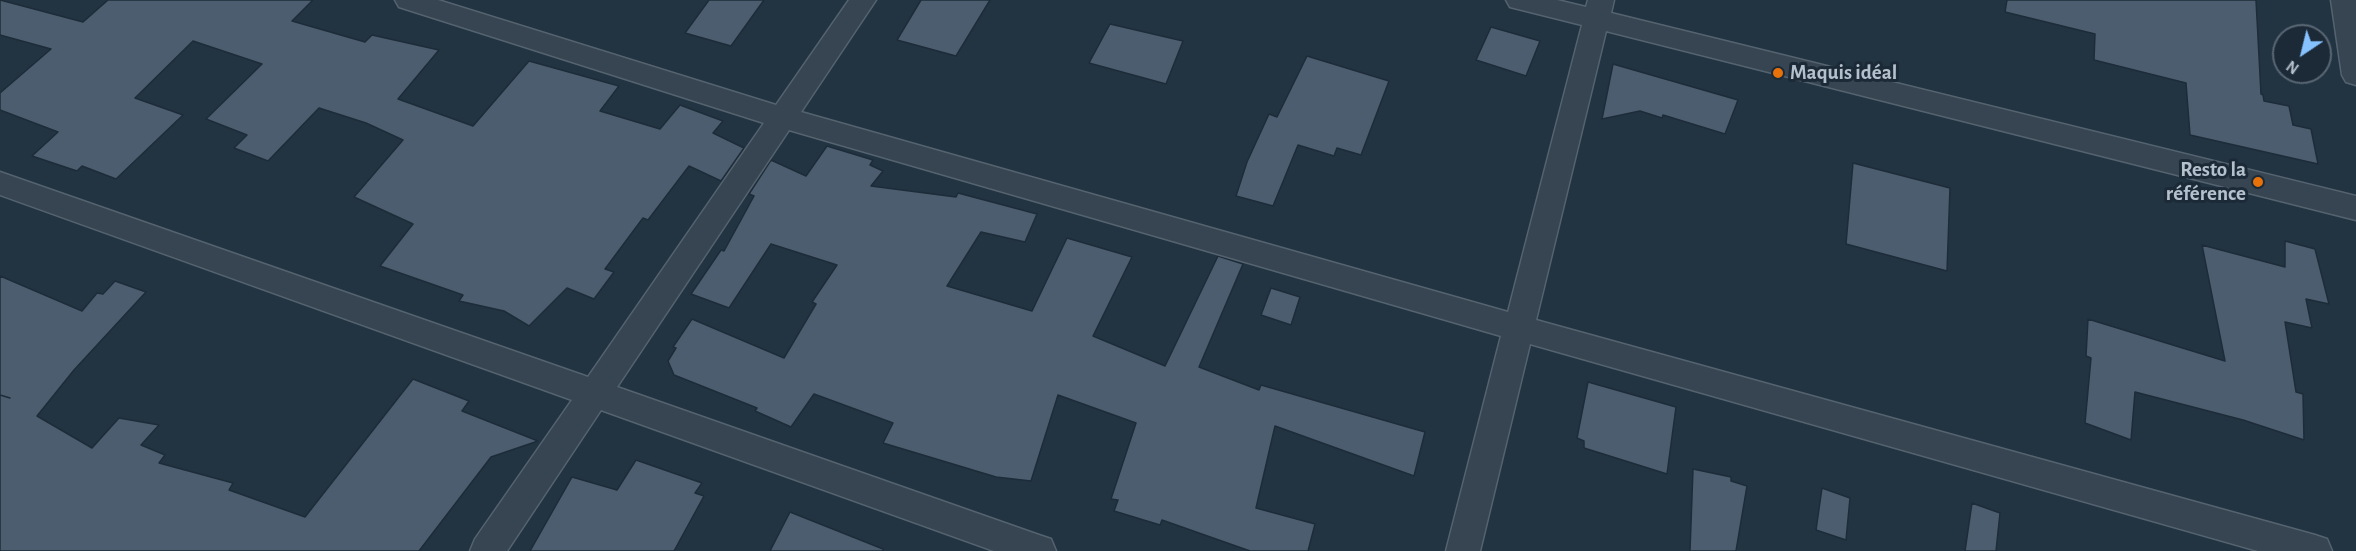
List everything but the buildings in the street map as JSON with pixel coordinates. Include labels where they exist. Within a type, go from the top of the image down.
[{"type":"street","points":[[408,0],[783,118],[1519,328],[2315,551]]},
{"type":"street","points":[[488,551],[863,0]]},
{"type":"street","points":[[1519,0],[1599,10],[2356,208]]},
{"type":"street","points":[[2344,0],[2356,75]]},
{"type":"street","points":[[1463,551],[1599,10]]},
{"type":"street","points":[[0,183],[1039,551]]},
{"type":"place","name":"Maquis idéal","points":[[1778,73]]},
{"type":"place","name":"Resto la référence","points":[[2258,182]]}]
